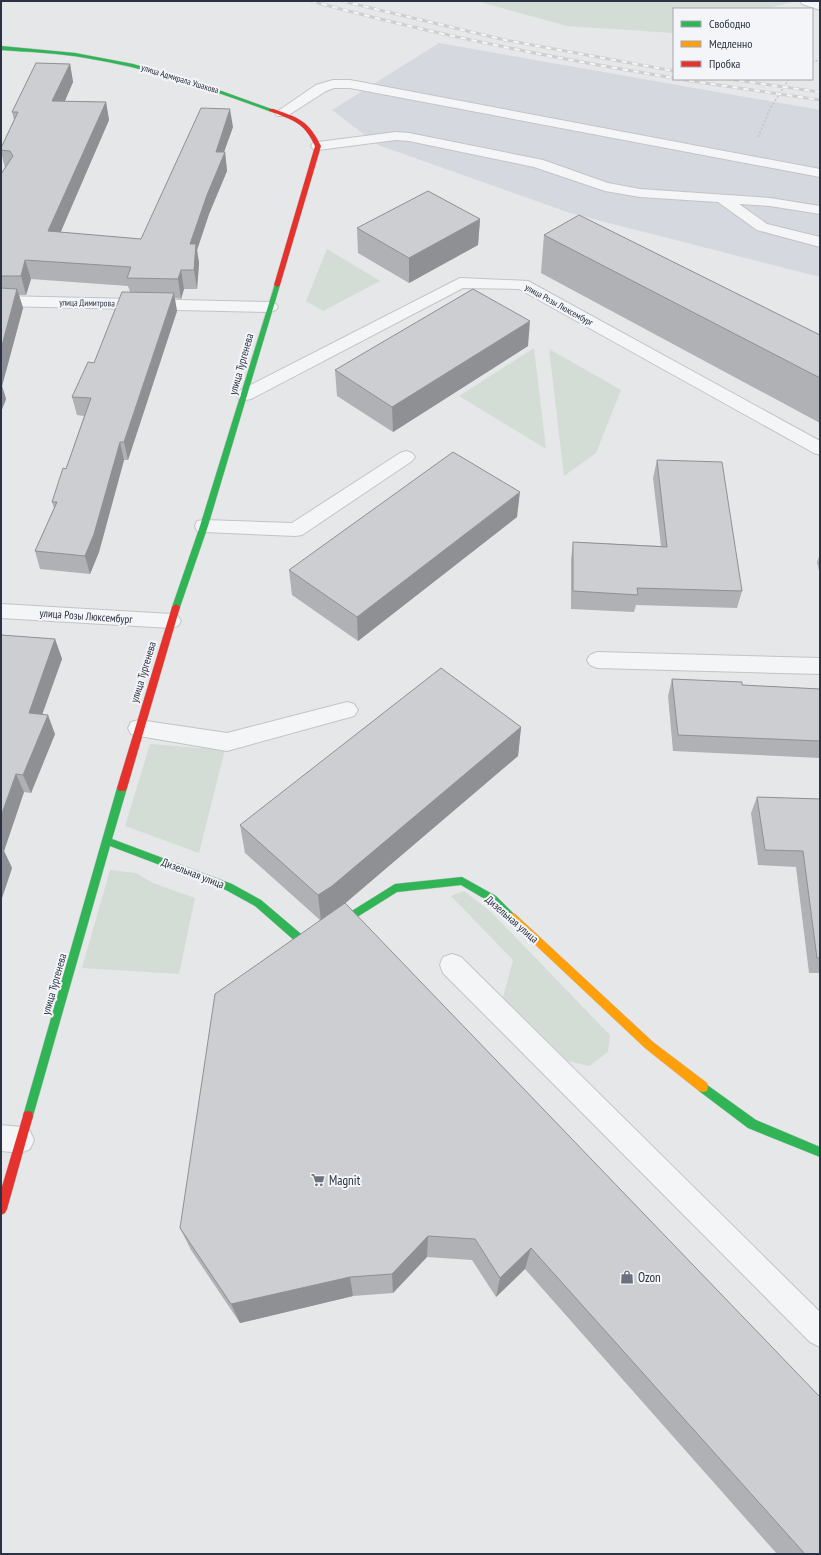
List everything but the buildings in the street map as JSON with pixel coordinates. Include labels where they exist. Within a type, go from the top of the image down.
[{"type":"street","points":[[806,1],[820,6]]},
{"type":"street","name":"улица Адмирала Ушакова","points":[[1,48],[85,56],[149,68],[282,113],[303,122],[311,130],[318,146]]},
{"type":"street","points":[[282,113],[321,88],[333,84],[350,84],[820,173]]},
{"type":"street","points":[[318,146],[396,136],[409,137],[538,164],[605,187],[640,193],[770,202],[820,210]]},
{"type":"street","name":"улица Тургенева","points":[[1,1209],[11,1139],[108,841],[138,728],[171,621],[204,526],[245,395],[318,146]]},
{"type":"street","points":[[722,198],[762,227],[820,242]]},
{"type":"street","name":"улица Розы Люксембург","points":[[245,395],[460,283],[522,284],[820,449]]},
{"type":"street","name":"улица Димитрова","points":[[1,301],[270,307]]},
{"type":"street","points":[[204,526],[295,530],[406,457]]},
{"type":"street","name":"улица Розы Люксембург","points":[[1,611],[171,621]]},
{"type":"street","points":[[597,660],[820,666]]},
{"type":"street","points":[[138,728],[227,742],[347,710]]},
{"type":"street","name":"Дизельная улица","points":[[108,841],[229,887],[258,903],[306,945],[395,888],[462,881],[493,899],[649,1045],[752,1124],[820,1152]]},
{"type":"street","points":[[452,965],[820,1332]]},
{"type":"path","points":[[748,159],[771,107],[788,80]]},
{"type":"shaded area","points":[[476,1],[797,1],[768,8],[673,8],[673,33],[567,26]]},
{"type":"shaded area","points":[[439,43],[820,110],[820,277],[570,213],[378,145],[332,110]]},
{"type":"shaded area","points":[[327,249],[380,281],[323,311],[306,301]]},
{"type":"shaded area","points":[[534,348],[546,449],[459,396]]},
{"type":"shaded area","points":[[549,349],[621,390],[596,453],[564,476]]},
{"type":"shaded area","points":[[150,744],[225,750],[199,853],[125,826]]},
{"type":"shaded area","points":[[110,870],[136,873],[153,883],[195,898],[179,974],[82,968]]},
{"type":"shaded area","points":[[464,891],[491,912],[610,1035],[608,1052],[589,1066],[568,1061],[503,997],[513,960],[451,896]]},
{"type":"railway","points":[[311,1],[446,35],[673,78]]},
{"type":"railway","points":[[342,1],[505,40],[673,71]]},
{"type":"railway","points":[[685,80],[820,100]]},
{"type":"railway","points":[[735,80],[820,92]]},
{"type":"traffic: fast","points":[[1,48],[75,54],[133,66],[226,93],[271,110]]},
{"type":"traffic: fast","points":[[176,607],[204,526],[277,285]]},
{"type":"traffic: fast","points":[[28,1116],[122,788]]},
{"type":"traffic: fast","points":[[108,841],[229,887],[258,903],[306,945],[395,888],[462,881],[493,899],[512,917]]},
{"type":"traffic: fast","points":[[703,1087],[752,1124],[820,1152]]},
{"type":"traffic: slow","points":[[512,917],[649,1045],[703,1087]]},
{"type":"traffic: jam","points":[[271,110],[300,121],[309,130],[318,146],[277,285]]},
{"type":"traffic: jam","points":[[122,788],[176,607]]},
{"type":"traffic: jam","points":[[1,1209],[28,1116]]},
{"type":"place","name":"Magnit","points":[[318,1180]]},
{"type":"place","name":"Ozon","points":[[627,1277]]}]
